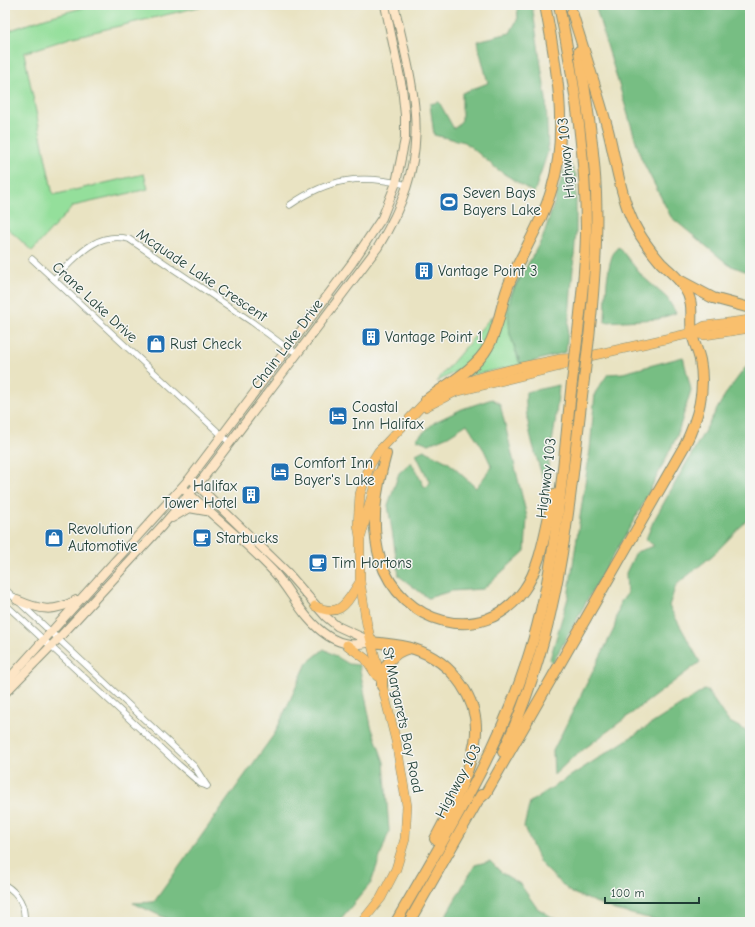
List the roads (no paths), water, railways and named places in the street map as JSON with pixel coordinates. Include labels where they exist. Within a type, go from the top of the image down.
[{"type":"highway","points":[[426,400],[469,369],[488,348],[493,337],[507,288],[541,219],[553,186],[557,169],[561,116],[552,40],[546,5]]},
{"type":"highway","name":"Highway 103","points":[[396,922],[484,763],[518,689],[531,650],[545,592],[554,541],[577,341],[585,251],[585,188],[575,100],[559,5]]},
{"type":"highway","points":[[478,800],[486,793],[685,445],[694,426],[700,407],[702,383],[700,360],[692,333],[692,314],[689,296],[683,285],[642,239],[630,216],[622,190],[603,111],[571,8]]},
{"type":"highway","name":"Highway 103","points":[[409,922],[478,800],[503,751],[520,713],[538,664],[550,621],[564,546],[589,338],[596,252],[596,193],[588,115],[571,8]]},
{"type":"highway","points":[[673,275],[713,298],[750,308]]},
{"type":"highway","points":[[386,454],[377,494],[374,519],[379,552],[388,579],[400,596],[419,612],[443,621],[463,623],[484,619],[502,610],[518,597],[528,583],[537,561],[565,442]]},
{"type":"highway","points":[[372,642],[412,648],[440,663],[458,680],[467,693],[473,708],[476,735],[464,781],[392,922]]},
{"type":"highway","points":[[382,686],[383,672],[389,660],[400,652],[412,648]]},
{"type":"main road","name":"St Margarets Bay Road","points":[[418,410],[455,392],[561,366],[581,358],[692,333],[705,326],[750,320]]},
{"type":"main road","name":"St Margarets Bay Road","points":[[692,333],[705,335],[750,328]]},
{"type":"main road","name":"St Margarets Bay Road","points":[[362,922],[381,898],[396,869],[402,849],[407,817],[407,806],[396,741],[372,642],[360,582],[360,538],[358,514],[360,494],[364,480],[378,452],[401,426],[426,400],[450,386],[481,377],[561,359],[581,358]]},
{"type":"main road","name":"St Margarets Bay Road","points":[[360,538],[375,480],[390,440]]},
{"type":"main road","points":[[315,606],[329,611],[341,608],[350,598],[360,582]]},
{"type":"main road","points":[[347,645],[366,659],[382,686]]},
{"type":"street","name":"Chain Lake Drive","points":[[5,683],[50,631],[190,478],[370,238],[382,218],[396,182],[405,139],[406,115],[402,87],[385,5]]},
{"type":"street","name":"Chain Lake Drive","points":[[5,693],[58,639],[162,526],[197,485],[378,247],[396,214],[407,185],[416,139],[416,116],[412,80],[394,5]]},
{"type":"street","points":[[290,205],[315,189],[338,182],[367,179],[396,182],[407,185]]},
{"type":"street","name":"Mcquade Lake Crescent","points":[[54,279],[92,243],[110,237],[129,240],[252,322],[287,348],[298,353]]},
{"type":"street","name":"Crane Lake Drive","points":[[32,259],[230,443]]},
{"type":"street","points":[[190,478],[287,572],[315,606],[332,622],[372,642]]},
{"type":"street","points":[[182,487],[272,570],[316,627],[330,638],[347,645],[372,642]]},
{"type":"street","points":[[162,526],[183,510],[189,508],[208,511]]},
{"type":"street","points":[[122,552],[130,560]]},
{"type":"street","points":[[5,589],[194,766],[207,786],[201,784],[161,748],[5,604]]},
{"type":"street","points":[[17,600],[39,609],[50,609],[61,608],[83,595]]},
{"type":"street","points":[[118,708],[125,702]]},
{"type":"street","points":[[161,748],[168,742]]},
{"type":"street","points":[[5,885],[14,892],[21,903],[24,912],[24,922]]},
{"type":"place","name":"Seven Bays Bayers Lake","points":[[449,202]]},
{"type":"place","name":"Vantage Point 3","points":[[424,271]]},
{"type":"place","name":"Vantage Point 1","points":[[371,337]]},
{"type":"place","name":"Rust Check","points":[[156,344]]},
{"type":"place","name":"Coastal Inn Halifax","points":[[338,416]]},
{"type":"place","name":"Comfort Inn Bayer's Lake","points":[[280,472]]},
{"type":"place","name":"Halifax Tower Hotel","points":[[251,495]]},
{"type":"place","name":"Revolution Automotive","points":[[54,538]]},
{"type":"place","name":"Starbucks","points":[[202,538]]},
{"type":"place","name":"Tim Hortons","points":[[318,563]]}]
